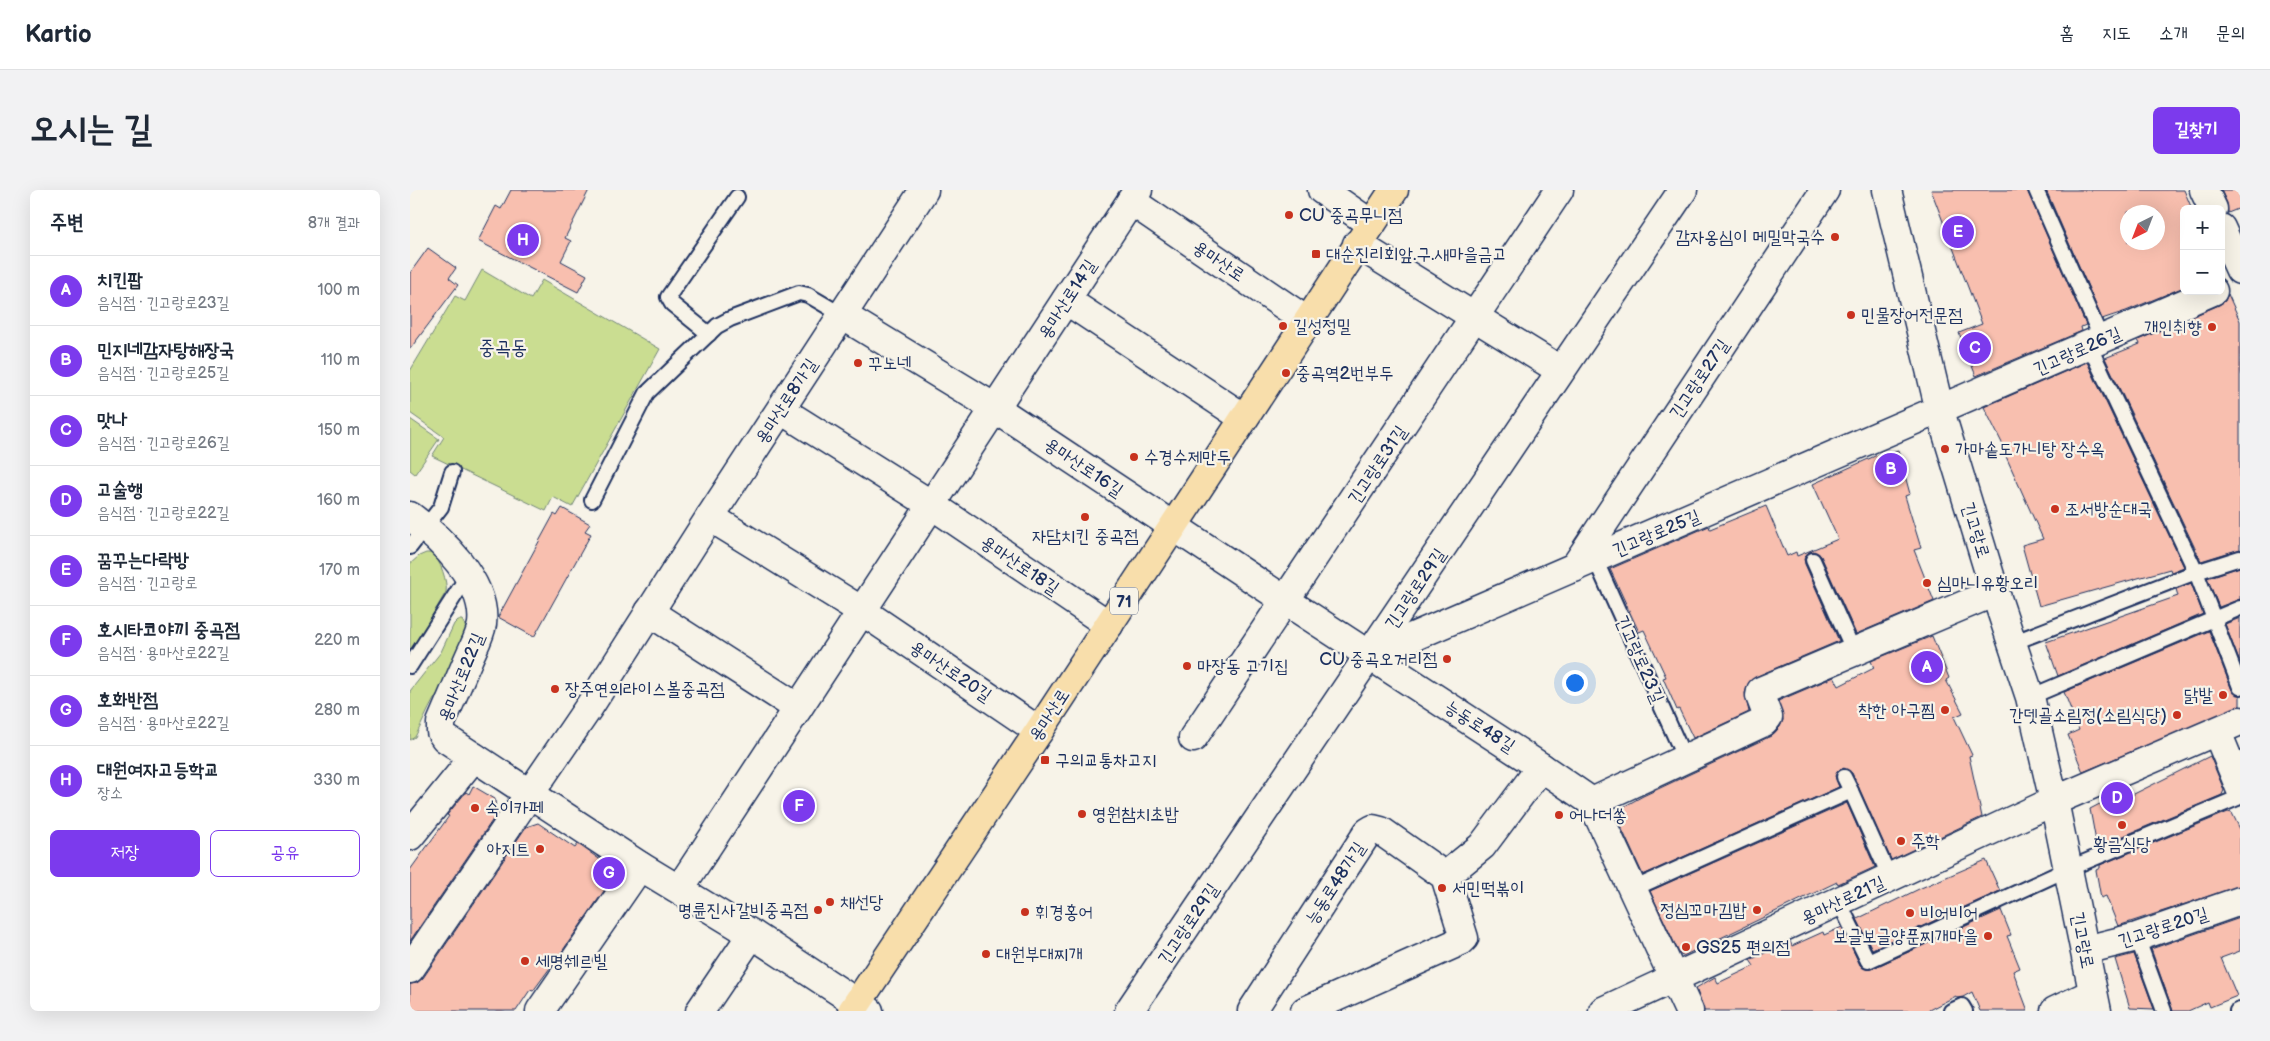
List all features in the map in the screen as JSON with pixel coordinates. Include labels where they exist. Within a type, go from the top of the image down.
[{"type":"main road","name":"용마산로","points":[[860,1008],[1039,731],[1394,190]]},
{"type":"street","name":"용마산로8가길","points":[[531,793],[924,190]]},
{"type":"street","points":[[1322,190],[1364,234],[1475,318],[1560,370]]},
{"type":"street","name":"긴고랑로31길","points":[[1193,738],[1559,190]]},
{"type":"street","name":"긴고랑로29길","points":[[1129,1011],[1683,190]]},
{"type":"street","name":"긴고랑로27길","points":[[1584,564],[1825,190]]},
{"type":"street","name":"긴고랑로","points":[[1886,190],[1940,411],[1995,592],[2030,697],[2054,801],[2095,1002]]},
{"type":"street","points":[[2204,190],[2210,205]]},
{"type":"street","name":"용마산로14길","points":[[995,408],[1134,196]]},
{"type":"street","name":"용마산로","points":[[1134,196],[1307,321]]},
{"type":"street","points":[[2225,237],[2240,270]]},
{"type":"street","points":[[2225,286],[2240,279]]},
{"type":"street","name":"긴고랑로26길","points":[[1940,411],[2204,295]]},
{"type":"street","points":[[1066,300],[1244,418]]},
{"type":"street","name":"용마산로16길","points":[[842,314],[995,408],[1173,527]]},
{"type":"street","points":[[680,888],[995,408]]},
{"type":"street","name":"용마산로18길","points":[[781,410],[932,505],[1109,625]]},
{"type":"street","name":"긴고랑로25길","points":[[1371,655],[1940,411]]},
{"type":"street","name":"용마산로20길","points":[[710,517],[862,611],[1039,731]]},
{"type":"street","name":"능동로48길","points":[[1173,527],[1371,655],[1592,802]]},
{"type":"street","name":"용마산로22길","points":[[415,530],[450,552],[477,592],[482,612],[480,633],[440,727],[445,738],[640,866],[680,888],[752,934],[860,1008]]},
{"type":"street","points":[[1689,1011],[1592,802],[1766,720],[1768,717],[1760,692],[1995,592]]},
{"type":"street","points":[[649,612],[798,708]]},
{"type":"street","points":[[2229,727],[2240,788]]},
{"type":"street","name":"용마산로21길","points":[[1603,1011],[2054,801],[2229,727]]},
{"type":"street","points":[[410,836],[474,757]]},
{"type":"street","points":[[1305,1011],[1463,940],[1465,935],[1445,876],[1482,846],[1541,767]]},
{"type":"street","points":[[410,969],[531,793]]},
{"type":"street","name":"능동로48가길","points":[[1252,1011],[1370,830],[1381,831],[1445,876]]},
{"type":"street","points":[[540,1011],[640,866]]},
{"type":"street","name":"긴고랑로20길","points":[[2085,950],[2137,937],[2240,901]]},
{"type":"street","points":[[700,1011],[752,934]]},
{"type":"street","points":[[2055,1011],[2095,1002]]},
{"type":"lane","points":[[2036,190],[2096,342],[2196,572],[2240,687]]},
{"type":"lane","points":[[709,334],[675,307],[668,297],[737,197]]},
{"type":"lane","points":[[592,500],[647,393],[718,326],[730,319],[799,292],[842,314]]},
{"type":"lane","points":[[415,530],[444,500],[452,472]]},
{"type":"lane","points":[[2012,643],[2196,572],[2240,558]]},
{"type":"lane","points":[[1813,560],[1854,652]]},
{"type":"lane","name":"긴고랑로23길","points":[[1584,564],[1685,759]]},
{"type":"lane","points":[[410,666],[468,576]]},
{"type":"lane","points":[[2030,697],[2213,617],[2240,608]]},
{"type":"lane","points":[[1844,777],[1890,878]]},
{"type":"lane","points":[[1632,888],[1851,791]]},
{"type":"lane","points":[[1839,902],[1868,961],[2068,869],[2240,797]]},
{"type":"lane","points":[[2137,937],[2164,1011]]},
{"type":"lane","points":[[1951,1011],[1962,1006],[1965,1011]]},
{"type":"green space","points":[[482,270],[531,299],[542,280],[660,349],[572,507],[553,497],[546,511],[432,456],[444,437],[410,413],[410,371],[455,296],[465,301]]},
{"type":"green space","points":[[410,419],[439,439],[415,474],[410,470]]},
{"type":"green space","points":[[426,553],[432,553],[438,560],[445,577],[446,592],[410,653],[410,564]]},
{"type":"green space","points":[[458,620],[462,620],[466,630],[467,640],[464,651],[434,699],[415,737],[410,740],[410,691],[441,652],[454,624]]},
{"type":"building","points":[[511,190],[589,190],[565,238],[571,241],[561,261],[587,275],[578,292],[478,241],[496,206],[501,209]]},
{"type":"building","points":[[1931,190],[2027,190],[2086,325],[2081,327],[2082,331],[1976,376],[1959,333],[1982,324]]},
{"type":"building","points":[[2046,190],[2184,190],[2190,205],[2180,205],[2180,289],[2102,319]]},
{"type":"building","points":[[2221,190],[2240,190],[2240,208],[2228,213],[2227,203]]},
{"type":"building","points":[[428,248],[456,268],[449,278],[458,285],[410,349],[410,273]]},
{"type":"building","points":[[2228,294],[2240,321],[2240,549],[2201,561],[2105,358],[2140,344],[2138,340],[2219,305],[2225,301]]},
{"type":"building","points":[[2087,362],[2184,567],[2171,572],[2170,569],[2039,606],[2022,545],[2043,539],[2004,452],[2006,451],[1984,407]]},
{"type":"building","points":[[1898,450],[1910,494],[1905,496],[1921,548],[1914,550],[1934,601],[1856,634],[1821,556],[1814,551],[1809,552],[1804,559],[1805,564],[1839,641],[1755,677],[1749,682],[1745,693],[1749,712],[1693,738],[1679,709],[1677,710],[1663,678],[1666,677],[1644,630],[1639,632],[1610,569],[1709,526],[1710,529],[1766,506],[1787,556],[1796,552],[1797,556],[1838,539],[1813,484],[1875,456]]},
{"type":"building","points":[[562,508],[590,524],[585,531],[591,534],[534,637],[498,617],[554,514],[557,516]]},
{"type":"building","points":[[2240,567],[2240,599],[2219,607],[2207,578]]},
{"type":"building","points":[[2191,583],[2203,614],[2058,676],[2046,642],[2178,596],[2176,589]]},
{"type":"building","points":[[2240,618],[2240,663],[2225,624]]},
{"type":"building","points":[[2209,631],[2232,690],[2240,696],[2240,706],[2083,772],[2068,735],[2079,730],[2064,692]]},
{"type":"building","points":[[1932,636],[1949,678],[1946,680],[1963,713],[1954,717],[1972,755],[1969,756],[1982,817],[1891,860],[1852,773],[1844,768],[1837,772],[1835,776],[1839,787],[1643,875],[1614,812],[1643,796],[1771,736],[1780,727],[1783,720],[1778,701],[1834,677],[1839,686],[1874,668],[1871,661]]},
{"type":"building","points":[[2210,756],[2224,790],[2222,795],[2097,847],[2090,809],[2121,793],[2124,799]]},
{"type":"building","points":[[473,786],[495,799],[496,815],[410,941],[410,870],[449,816],[447,815],[466,792],[469,794]]},
{"type":"building","points":[[1847,803],[1875,867],[1838,884],[1837,882],[1683,956],[1680,955],[1650,891]]},
{"type":"building","points":[[2228,812],[2232,813],[2240,829],[2240,886],[2118,926],[2106,896],[2101,898],[2096,870],[2100,868],[2100,865]]},
{"type":"building","points":[[538,823],[575,848],[578,844],[612,868],[615,875],[561,953],[533,991],[530,990],[516,1011],[410,1011],[410,984],[417,983],[423,978],[526,827]]},
{"type":"building","points":[[1986,860],[2000,891],[1872,949],[1857,919],[1921,888]]},
{"type":"building","points":[[2001,910],[2011,935],[2007,936],[2020,968],[2013,971],[2028,1011],[1980,1011],[1972,992],[1963,997],[1957,998],[1956,996],[1927,1011],[1704,1011],[1696,988],[1715,977],[1718,983],[1754,966],[1750,960],[1790,941],[1792,946],[1823,932],[1824,935],[1842,927],[1860,965],[1871,969]]},
{"type":"building","points":[[2240,918],[2240,951],[2221,958],[2237,996],[2210,1007],[2208,1002],[2188,1011],[2173,1011],[2151,949]]},
{"type":"building","points":[[2134,954],[2154,1009],[2130,1008],[2115,959]]},
{"type":"place","name":"CU 중곡무니점","points":[[1289,215]]},
{"type":"place","name":"꿈꾸는다락방","points":[[1958,232]]},
{"type":"place","name":"감자옹심이 메밀막국수","points":[[1835,237]]},
{"type":"place","name":"대원여자고등학교","points":[[523,240]]},
{"type":"place","name":"대순진리회앞.구.새마을금고","points":[[1316,254]]},
{"type":"place","name":"민물장어전문점","points":[[1851,315]]},
{"type":"place","name":"길성정밀","points":[[1283,326]]},
{"type":"place","name":"개인취향","points":[[2212,327]]},
{"type":"place","name":"맛나","points":[[1975,348]]},
{"type":"place","name":"꾸노네","points":[[858,363]]},
{"type":"place","name":"중곡역2번부두","points":[[1286,373]]},
{"type":"place","name":"가마솥도가니탕 장수옥","points":[[1945,449]]},
{"type":"place","name":"수경수제만두","points":[[1134,457]]},
{"type":"place","name":"민지네감자탕해장국","points":[[1891,469]]},
{"type":"place","name":"조서방순대국","points":[[2055,509]]},
{"type":"place","name":"자담치킨 중곡점","points":[[1085,517]]},
{"type":"place","name":"심마니유황오리","points":[[1927,583]]},
{"type":"place","name":"CU 중곡오거리점","points":[[1447,659]]},
{"type":"place","name":"마장동 고기집","points":[[1187,666]]},
{"type":"place","name":"치킨팝","points":[[1927,667]]},
{"type":"place","name":"장주연의라이스볼중곡점","points":[[555,689]]},
{"type":"place","name":"닭발","points":[[2223,695]]},
{"type":"place","name":"착한 아구찜","points":[[1945,710]]},
{"type":"place","name":"간뎃골소림정(소림식당)","points":[[2177,715]]},
{"type":"place","name":"구의교통차고지","points":[[1045,760]]},
{"type":"place","name":"고술행","points":[[2117,798]]},
{"type":"place","name":"호시타코야끼 중곡점","points":[[799,806]]},
{"type":"place","name":"숙이카페","points":[[475,808]]},
{"type":"place","name":"영원참치초밥","points":[[1082,814]]},
{"type":"place","name":"어나더쏭","points":[[1559,815]]},
{"type":"place","name":"황금식당","points":[[2122,825]]},
{"type":"place","name":"주학","points":[[1901,841]]},
{"type":"place","name":"아지트","points":[[540,849]]},
{"type":"place","name":"호화반점","points":[[609,873]]},
{"type":"place","name":"서민떡볶이","points":[[1442,888]]},
{"type":"place","name":"채선당","points":[[830,902]]},
{"type":"place","name":"명륜진사갈비중곡점","points":[[818,910]]},
{"type":"place","name":"정심꼬마김밥","points":[[1757,910]]},
{"type":"place","name":"휘경홍어","points":[[1025,912]]},
{"type":"place","name":"비어비어","points":[[1910,913]]},
{"type":"place","name":"보글보글양푼찌개마을","points":[[1988,936]]},
{"type":"place","name":"GS25 편의점","points":[[1686,947]]},
{"type":"place","name":"대원부대찌개","points":[[986,954]]},
{"type":"place","name":"세명쉐르빌","points":[[525,961]]},
{"type":"district","name":"중곡동","points":[[503,347]]}]
